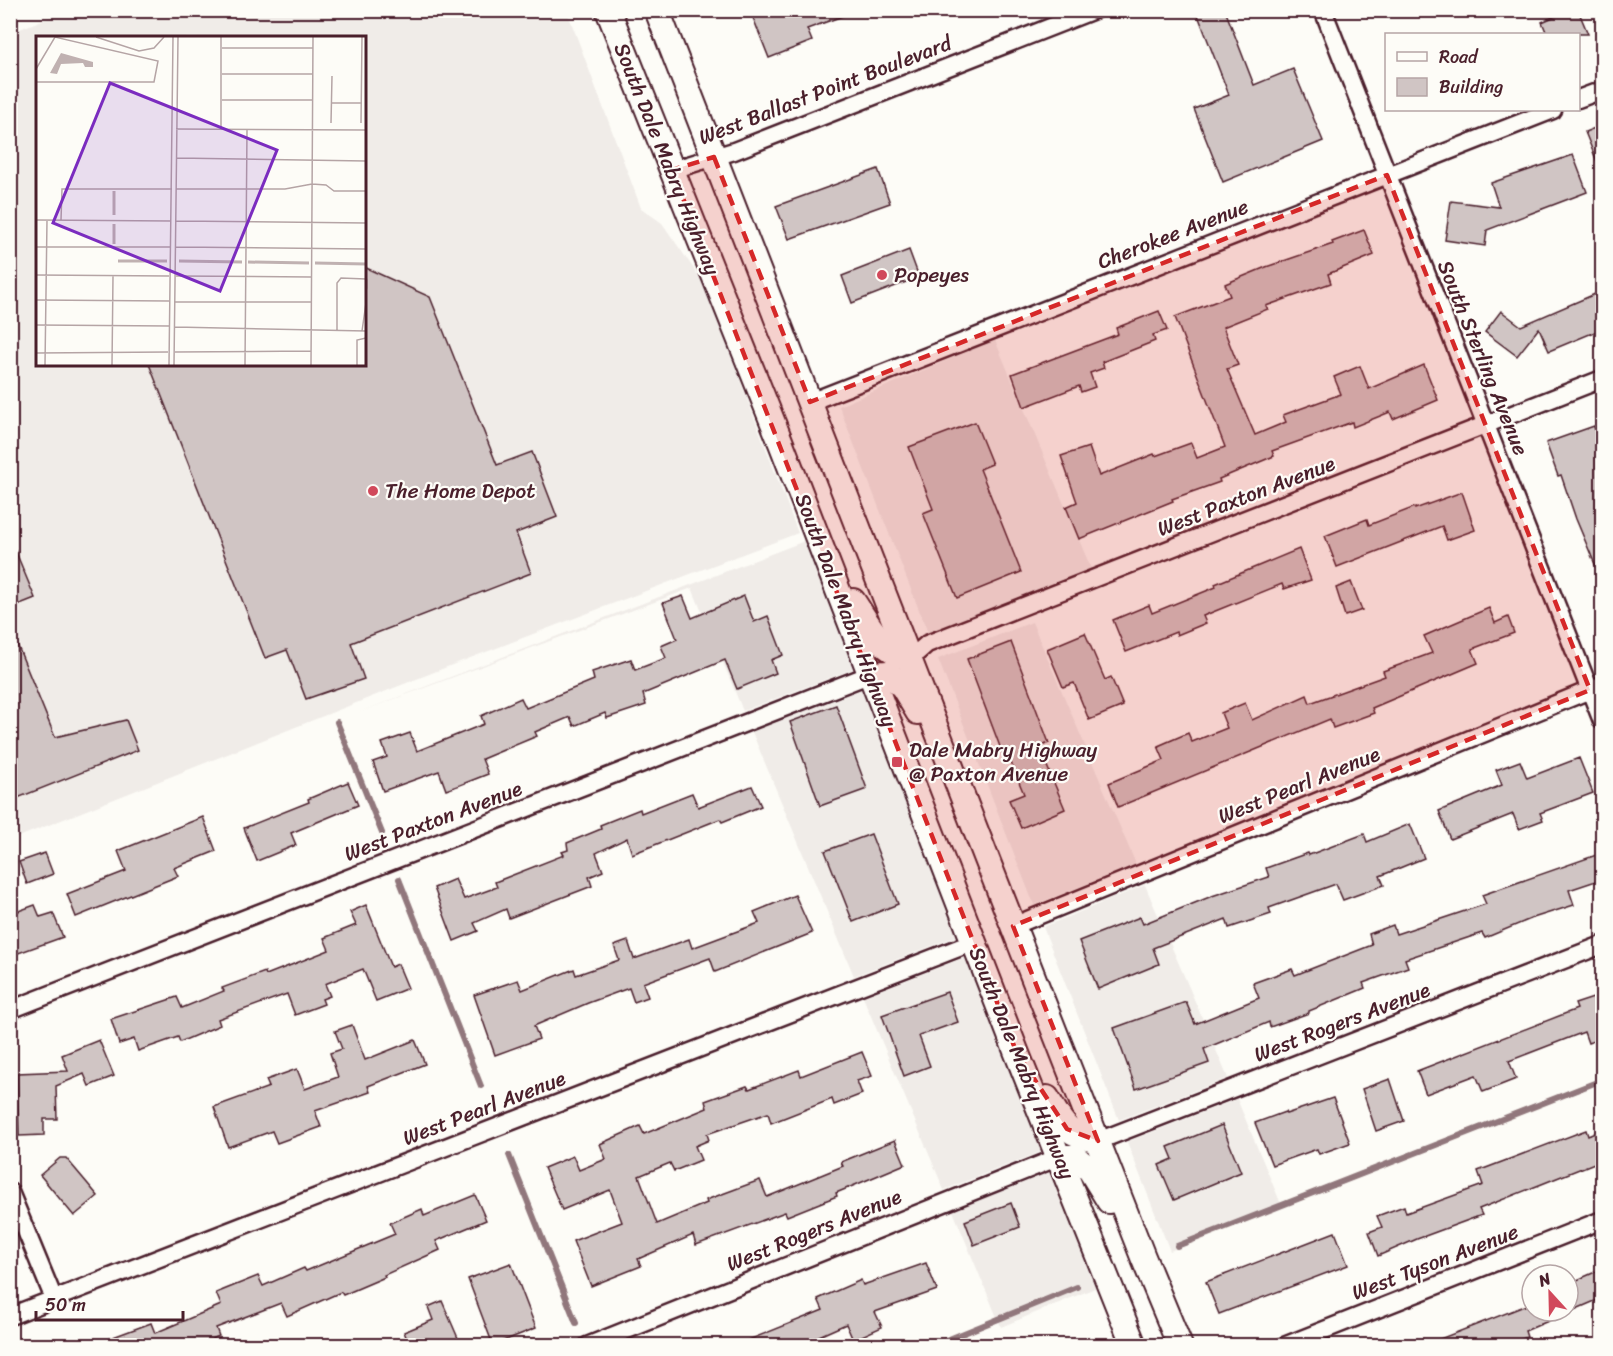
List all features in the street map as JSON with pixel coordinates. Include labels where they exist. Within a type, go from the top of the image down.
[{"type":"main road","name":"South Dale Mabry Highway","points":[[608,10],[1134,1346]]},
{"type":"main road","name":"South Dale Mabry Highway","points":[[657,10],[1013,926],[1180,1346]]},
{"type":"main road","points":[[828,564],[878,638],[894,654],[910,659]]},
{"type":"main road","points":[[871,674],[888,673],[903,687],[952,768]]},
{"type":"main road","points":[[1016,1051],[1067,1129],[1078,1137],[1098,1141]]},
{"type":"main road","points":[[1059,1157],[1076,1157],[1090,1170],[1143,1257]]},
{"type":"street","name":"South Sterling Avenue","points":[[1323,10],[1486,426],[1596,688],[1602,721]]},
{"type":"street","name":"West Ballast Point Boulevard","points":[[672,170],[754,143],[1083,12]]},
{"type":"street","points":[[1580,98],[1602,90]]},
{"type":"street","name":"Cherokee Avenue","points":[[810,402],[1550,111]]},
{"type":"street","name":"West Paxton Avenue","points":[[910,659],[927,644],[1602,379]]},
{"type":"street","name":"West Paxton Avenue","points":[[10,1010],[871,674]]},
{"type":"street","name":"West Pearl Avenue","points":[[1013,926],[1596,688]]},
{"type":"street","name":"West Pearl Avenue","points":[[10,1316],[974,942]]},
{"type":"street","name":"West Rogers Avenue","points":[[1098,1141],[1602,945]]},
{"type":"street","name":"West Rogers Avenue","points":[[587,1346],[1059,1157]]},
{"type":"street","points":[[10,1192],[54,1299]]},
{"type":"street","name":"West Tyson Avenue","points":[[1284,1346],[1602,1220]]},
{"type":"highlighted area","points":[[714,157],[810,402],[1387,175],[1590,690],[1013,926],[1098,1141],[1067,1129],[1016,1051],[672,170]]},
{"type":"shaded area","points":[[67,10],[567,11],[641,208],[662,223],[703,282],[798,533],[457,663],[11,840],[10,33]]},
{"type":"shaded area","points":[[995,340],[1093,573],[930,638],[839,406]]},
{"type":"shaded area","points":[[806,537],[858,667],[743,711],[692,588],[357,713],[802,542]]},
{"type":"shaded area","points":[[1032,622],[1136,864],[1034,905],[938,659]]},
{"type":"shaded area","points":[[866,688],[960,935],[854,976],[752,732]]},
{"type":"shaded area","points":[[1145,885],[1228,1078],[1119,1120],[1043,927]]},
{"type":"shaded area","points":[[969,956],[1043,1151],[944,1190],[863,997]]},
{"type":"shaded area","points":[[1237,1099],[1281,1204],[1170,1251],[1127,1142]]},
{"type":"shaded area","points":[[1051,1172],[1095,1288],[1001,1327],[953,1211]]},
{"type":"building","points":[[750,10],[851,10],[851,13],[807,29],[812,41],[769,58]]},
{"type":"building","points":[[1196,10],[1225,10],[1254,85],[1293,69],[1323,141],[1223,182],[1194,109],[1229,95]]},
{"type":"building","points":[[1569,10],[1578,10],[1588,34],[1547,33],[1542,22]]},
{"type":"building","points":[[1602,125],[1602,174],[1585,132]]},
{"type":"building","points":[[1573,155],[1587,192],[1487,230],[1485,246],[1445,240],[1451,201],[1499,207],[1491,183]]},
{"type":"building","points":[[878,169],[890,203],[789,239],[776,206]]},
{"type":"building","points":[[1364,230],[1374,255],[1328,274],[1331,283],[1266,306],[1268,309],[1223,327],[1238,365],[1227,369],[1255,435],[1286,422],[1283,415],[1341,394],[1334,377],[1360,366],[1369,389],[1424,365],[1438,400],[1393,419],[1390,412],[1353,427],[1352,422],[1272,451],[1274,456],[1219,479],[1220,482],[1172,499],[1173,501],[1079,539],[1066,507],[1077,502],[1061,456],[1089,447],[1099,476],[1154,454],[1155,456],[1191,443],[1197,458],[1225,447],[1175,317],[1230,296],[1225,284],[1333,244],[1332,242]]},
{"type":"building","points":[[909,250],[919,277],[852,303],[842,276]]},
{"type":"building","name":"The Home Depot","points":[[366,268],[430,297],[497,465],[532,452],[557,517],[516,533],[531,573],[351,643],[364,679],[306,699],[287,650],[265,658],[150,366],[366,366]]},
{"type":"building","points":[[1602,291],[1602,329],[1549,351],[1539,328],[1517,356],[1485,332],[1501,311],[1521,326]]},
{"type":"building","points":[[1159,311],[1167,330],[1153,335],[1155,341],[1102,362],[1104,368],[1090,373],[1095,387],[1081,392],[1079,386],[1024,407],[1012,374],[1118,334],[1116,328]]},
{"type":"building","points":[[975,422],[992,464],[980,469],[1021,572],[957,598],[923,513],[933,509],[909,447]]},
{"type":"building","points":[[1594,426],[1602,451],[1602,581],[1576,519],[1561,475],[1558,476],[1546,443]]},
{"type":"building","points":[[1462,492],[1475,530],[1447,540],[1442,526],[1337,567],[1325,536],[1367,519],[1369,525]]},
{"type":"building","points":[[10,538],[35,598],[10,608]]},
{"type":"building","points":[[1299,549],[1311,580],[1284,589],[1282,584],[1203,616],[1206,623],[1126,652],[1113,620],[1149,605],[1152,613]]},
{"type":"building","points":[[1351,582],[1362,610],[1345,616],[1336,588]]},
{"type":"building","points":[[683,596],[692,618],[744,596],[754,622],[768,616],[783,655],[771,660],[776,673],[737,689],[725,660],[643,694],[646,705],[607,718],[605,713],[574,726],[570,717],[535,732],[537,736],[482,759],[488,774],[460,785],[446,790],[439,771],[383,791],[373,762],[387,757],[382,743],[410,733],[417,751],[484,724],[481,716],[521,698],[526,708],[594,680],[592,672],[631,659],[635,670],[666,658],[661,646],[677,639],[663,603]]},
{"type":"building","points":[[1489,608],[1495,623],[1508,617],[1514,633],[1472,649],[1478,663],[1372,708],[1374,713],[1333,728],[1330,719],[1118,807],[1109,783],[1164,760],[1158,746],[1188,733],[1192,742],[1227,728],[1221,713],[1245,703],[1252,720],[1307,695],[1310,703],[1385,676],[1383,671],[1432,653],[1424,636]]},
{"type":"building","points":[[10,627],[55,737],[126,720],[138,750],[10,801]]},
{"type":"building","points":[[1085,633],[1105,680],[1111,677],[1123,706],[1089,720],[1074,683],[1063,687],[1047,649]]},
{"type":"building","points":[[1011,642],[1049,743],[1039,747],[1065,809],[1021,828],[1009,800],[1024,794],[1009,758],[1005,760],[967,659]]},
{"type":"building","points":[[836,705],[867,789],[820,806],[790,722]]},
{"type":"building","points":[[1579,758],[1593,793],[1540,813],[1543,820],[1519,829],[1513,814],[1450,839],[1439,811],[1502,785],[1496,770],[1520,761],[1527,778]]},
{"type":"building","points":[[348,782],[358,805],[291,833],[296,845],[257,861],[244,828],[309,802],[308,799]]},
{"type":"building","points":[[752,786],[761,806],[722,822],[720,819],[632,854],[627,838],[596,853],[603,871],[589,877],[592,886],[509,918],[506,909],[474,923],[478,931],[454,941],[434,888],[455,879],[464,899],[497,887],[495,882],[564,855],[562,852],[568,850],[567,843],[601,829],[600,825],[640,809],[641,813],[692,793],[698,807]]},
{"type":"building","points":[[203,817],[216,851],[174,868],[178,876],[76,917],[67,894],[126,871],[118,851]]},
{"type":"building","points":[[1410,824],[1424,858],[1380,876],[1384,885],[1343,900],[1336,884],[1269,908],[1271,914],[1229,928],[1226,919],[1153,948],[1159,964],[1098,989],[1079,941],[1140,917],[1143,924],[1212,896],[1269,877],[1266,868],[1308,853],[1309,855],[1364,834],[1367,842]]},
{"type":"building","points":[[871,834],[898,904],[853,922],[825,851]]},
{"type":"building","points":[[45,853],[53,874],[27,884],[19,862]]},
{"type":"building","points":[[1602,853],[1602,879],[1569,890],[1574,905],[1533,918],[1485,938],[1482,933],[1405,959],[1408,967],[1363,983],[1365,988],[1309,1011],[1309,1013],[1270,1027],[1269,1022],[1204,1049],[1209,1063],[1136,1089],[1114,1028],[1186,1002],[1195,1024],[1259,998],[1253,983],[1292,969],[1295,975],[1372,945],[1369,934],[1393,925],[1396,934],[1486,904],[1482,895]]},
{"type":"building","points":[[795,895],[812,933],[715,972],[710,958],[643,983],[648,997],[634,1002],[629,988],[588,1003],[534,1026],[539,1039],[495,1055],[474,995],[518,980],[522,990],[574,969],[576,975],[619,960],[614,946],[628,941],[634,959],[689,939],[692,948],[759,923],[754,912]]},
{"type":"building","points":[[35,905],[40,917],[53,913],[63,937],[10,956],[10,914]]},
{"type":"building","points":[[366,905],[391,967],[398,964],[408,988],[376,1001],[363,969],[325,984],[330,996],[322,999],[324,1004],[295,1015],[287,994],[218,1019],[220,1025],[180,1042],[178,1037],[138,1051],[134,1039],[119,1044],[111,1019],[177,997],[182,1008],[224,991],[222,988],[265,972],[266,975],[329,950],[324,938],[356,925],[350,912]]},
{"type":"building","points":[[947,992],[958,1022],[919,1036],[930,1066],[904,1076],[882,1015]]},
{"type":"building","points":[[1602,995],[1602,1038],[1588,1043],[1584,1032],[1509,1061],[1516,1079],[1483,1092],[1476,1075],[1426,1094],[1417,1071],[1577,1009],[1575,1004]]},
{"type":"building","points":[[352,1025],[365,1060],[415,1040],[425,1064],[368,1086],[370,1092],[315,1111],[321,1127],[277,1143],[272,1131],[228,1147],[214,1107],[269,1087],[266,1080],[297,1069],[305,1089],[338,1077],[330,1053],[342,1049],[335,1031]]},
{"type":"building","points":[[99,1040],[114,1076],[89,1086],[84,1074],[56,1086],[57,1119],[44,1119],[44,1135],[19,1136],[17,1073],[68,1071],[62,1055]]},
{"type":"building","points":[[862,1052],[872,1076],[857,1081],[862,1094],[834,1105],[832,1099],[771,1123],[768,1113],[707,1134],[709,1140],[695,1146],[701,1160],[674,1171],[670,1163],[639,1176],[657,1224],[707,1203],[706,1200],[760,1180],[767,1197],[843,1166],[841,1162],[895,1140],[905,1164],[836,1193],[837,1196],[787,1216],[785,1212],[696,1245],[693,1235],[638,1259],[641,1266],[591,1286],[573,1241],[622,1222],[610,1190],[562,1210],[544,1168],[573,1156],[579,1170],[606,1159],[600,1144],[640,1126],[644,1134],[707,1108],[705,1101],[747,1086],[749,1089],[799,1070],[801,1076]]},
{"type":"building","points":[[1390,1079],[1404,1121],[1376,1131],[1362,1089]]},
{"type":"building","points":[[1333,1098],[1350,1143],[1319,1154],[1317,1149],[1272,1165],[1255,1123]]},
{"type":"building","points":[[1222,1125],[1241,1172],[1174,1200],[1159,1165],[1173,1159],[1168,1147]]},
{"type":"building","points":[[1586,1130],[1588,1136],[1602,1130],[1602,1160],[1479,1209],[1482,1215],[1378,1256],[1369,1232],[1382,1227],[1377,1216],[1404,1206],[1406,1213],[1483,1185],[1478,1171]]},
{"type":"building","points":[[60,1158],[66,1158],[98,1196],[74,1216],[40,1175]]},
{"type":"building","points":[[475,1195],[486,1220],[436,1241],[440,1250],[343,1295],[341,1292],[287,1316],[281,1303],[216,1328],[219,1336],[196,1346],[94,1346],[94,1344],[151,1323],[155,1333],[221,1305],[216,1293],[258,1276],[263,1286],[304,1268],[306,1271],[395,1234],[390,1223],[422,1209],[424,1216]]},
{"type":"building","points":[[1011,1203],[1020,1227],[974,1245],[965,1221]]},
{"type":"building","points":[[1335,1232],[1348,1265],[1219,1314],[1206,1282]]},
{"type":"building","points":[[511,1263],[536,1328],[493,1345],[468,1279]]},
{"type":"building","points":[[926,1263],[937,1290],[875,1312],[882,1327],[853,1340],[846,1324],[810,1340],[812,1346],[734,1346],[823,1310],[818,1299],[861,1280],[863,1285]]},
{"type":"building","points":[[1602,1269],[1602,1298],[1580,1307],[1580,1279]]},
{"type":"building","points":[[442,1301],[458,1338],[440,1346],[410,1346],[404,1332],[433,1320],[428,1307]]},
{"type":"building","points":[[1520,1308],[1520,1323],[1544,1323],[1525,1331],[1527,1337],[1505,1346],[1427,1346],[1427,1344]]},
{"type":"waterway","points":[[337,722],[382,833]]},
{"type":"waterway","points":[[399,879],[481,1086]]},
{"type":"waterway","points":[[1177,1246],[1602,1080]]},
{"type":"waterway","points":[[509,1155],[576,1323]]},
{"type":"waterway","points":[[932,1346],[1077,1287]]},
{"type":"place","name":"Popeyes","points":[[882,275]]},
{"type":"place","name":"The Home Depot","points":[[373,491]]},
{"type":"place","name":"Dale Mabry Highway @ Paxton Avenue","points":[[897,762]]}]
